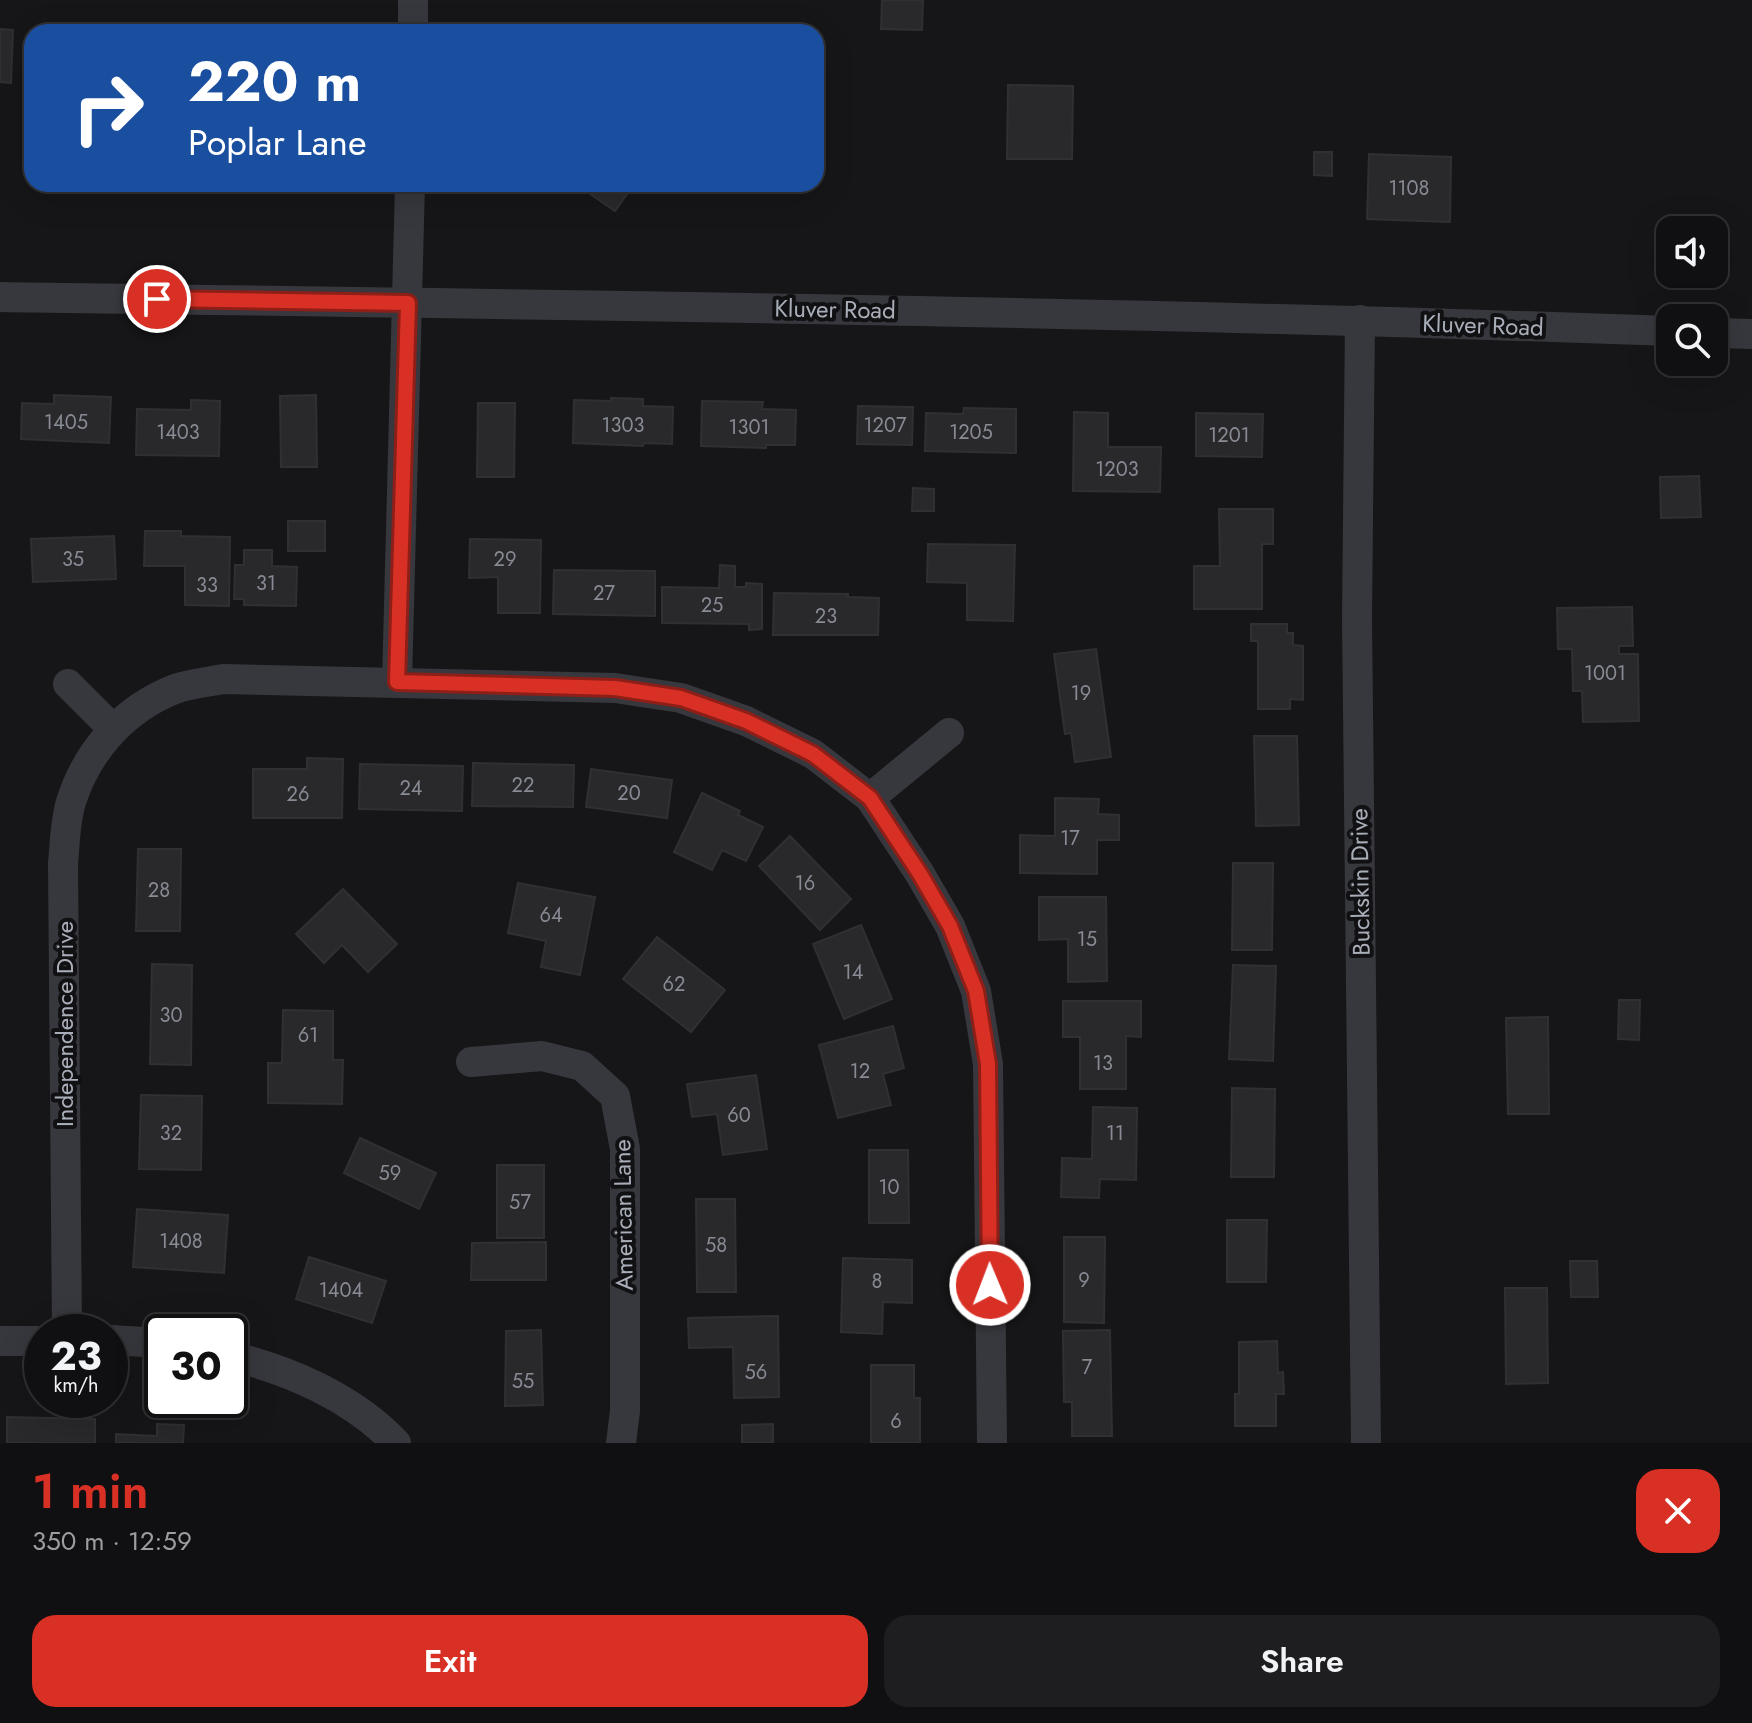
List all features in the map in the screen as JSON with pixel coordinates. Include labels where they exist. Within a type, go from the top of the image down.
[{"type":"street","points":[[413,0],[413,24]]},
{"type":"street","points":[[397,682],[410,192]]},
{"type":"street","name":"Kluver Road","points":[[0,297],[648,305],[1360,320],[1656,331]]},
{"type":"street","name":"Buckskin Drive","points":[[1360,320],[1357,618],[1366,1443]]},
{"type":"street","points":[[1728,333],[1752,334]]},
{"type":"street","name":"Independence Drive","points":[[67,1314],[63,863],[70,804],[89,759],[113,729],[141,707],[176,689],[223,679],[615,688],[681,698],[746,721],[813,754],[870,798],[950,926],[976,991],[988,1064],[992,1443]]},
{"type":"street","points":[[68,684],[113,729]]},
{"type":"street","points":[[870,798],[949,733]]},
{"type":"street","name":"American Lane","points":[[471,1062],[542,1056],[582,1066],[615,1096],[625,1149],[625,1411],[621,1443]]},
{"type":"street","points":[[0,1341],[24,1341]]},
{"type":"street","points":[[248,1360],[320,1388],[378,1424],[396,1443]]},
{"type":"building","points":[[882,0],[923,0],[922,30],[881,29]]},
{"type":"building","points":[[0,29],[13,30],[11,83],[0,82]]},
{"type":"building","points":[[1008,85],[1073,86],[1072,159],[1007,159]]},
{"type":"building","points":[[1314,152],[1332,152],[1332,176],[1314,175]]},
{"type":"building","points":[[1369,154],[1451,157],[1450,222],[1367,219]]},
{"type":"building","points":[[588,192],[628,192],[615,211]]},
{"type":"building","points":[[54,395],[111,397],[109,443],[21,439],[22,403],[54,404]]},
{"type":"building","points":[[316,395],[317,467],[281,467],[280,396]]},
{"type":"building","points":[[611,398],[643,399],[643,406],[673,407],[672,444],[573,443],[574,400],[611,401]]},
{"type":"building","points":[[191,400],[220,401],[219,456],[136,455],[137,409],[191,410]]},
{"type":"building","points":[[702,401],[763,402],[762,409],[796,410],[795,445],[766,445],[766,448],[701,446]]},
{"type":"building","points":[[478,403],[515,403],[514,477],[477,477]]},
{"type":"building","points":[[858,406],[913,407],[912,445],[857,444]]},
{"type":"building","points":[[964,408],[1016,409],[1016,453],[925,451],[926,413],[963,414]]},
{"type":"building","points":[[1074,412],[1108,413],[1108,447],[1161,447],[1160,492],[1073,491]]},
{"type":"building","points":[[1196,413],[1263,414],[1262,457],[1196,456]]},
{"type":"building","points":[[1699,476],[1701,517],[1661,518],[1660,477]]},
{"type":"building","points":[[913,488],[934,489],[934,511],[912,511]]},
{"type":"building","points":[[1219,509],[1273,509],[1273,544],[1262,544],[1262,609],[1194,609],[1194,566],[1220,566]]},
{"type":"building","points":[[288,521],[325,521],[325,551],[288,551]]},
{"type":"building","points":[[145,531],[181,531],[181,536],[230,537],[229,606],[185,605],[185,566],[144,566]]},
{"type":"building","points":[[114,536],[116,579],[33,582],[31,539]]},
{"type":"building","points":[[470,539],[541,540],[540,613],[498,613],[498,577],[469,578]]},
{"type":"building","points":[[928,544],[1015,545],[1013,621],[967,620],[967,583],[927,582]]},
{"type":"building","points":[[244,550],[272,550],[272,566],[297,567],[296,606],[244,605],[244,599],[234,599],[235,565],[244,565]]},
{"type":"building","points":[[720,565],[735,566],[735,587],[746,587],[746,583],[762,584],[762,629],[749,630],[749,624],[662,623],[662,587],[719,588]]},
{"type":"building","points":[[554,570],[655,571],[655,616],[553,614]]},
{"type":"building","points":[[774,593],[848,594],[848,597],[879,598],[878,635],[773,635]]},
{"type":"building","points":[[1632,607],[1633,646],[1619,646],[1619,654],[1638,654],[1639,721],[1583,722],[1582,691],[1573,691],[1572,649],[1558,649],[1557,608]]},
{"type":"building","points":[[1251,624],[1287,624],[1287,633],[1293,633],[1293,645],[1303,646],[1303,700],[1290,699],[1290,709],[1258,709],[1258,641],[1251,641]]},
{"type":"building","points":[[1096,649],[1111,757],[1075,762],[1071,733],[1065,734],[1054,654]]},
{"type":"building","points":[[1254,736],[1297,736],[1299,825],[1256,826]]},
{"type":"building","points":[[307,758],[343,759],[342,818],[253,818],[253,769],[307,769]]},
{"type":"building","points":[[473,763],[574,765],[573,807],[472,806]]},
{"type":"building","points":[[360,764],[463,766],[462,811],[359,809]]},
{"type":"building","points":[[591,769],[672,780],[667,818],[586,807]]},
{"type":"building","points":[[702,793],[740,811],[738,815],[763,827],[746,861],[722,850],[712,870],[674,852]]},
{"type":"building","points":[[1055,798],[1099,799],[1098,814],[1119,815],[1119,840],[1097,840],[1097,874],[1020,873],[1020,835],[1055,836]]},
{"type":"building","points":[[790,836],[851,899],[820,930],[759,866]]},
{"type":"building","points":[[138,849],[181,849],[180,931],[136,931]]},
{"type":"building","points":[[1233,863],[1273,863],[1272,950],[1232,950]]},
{"type":"building","points":[[518,883],[595,897],[580,975],[541,967],[546,941],[508,933]]},
{"type":"building","points":[[343,889],[397,944],[368,972],[342,945],[324,963],[296,934]]},
{"type":"building","points":[[1039,897],[1106,897],[1107,981],[1068,982],[1068,939],[1039,940]]},
{"type":"building","points":[[861,925],[892,999],[844,1019],[813,944]]},
{"type":"building","points":[[657,937],[725,990],[691,1032],[623,979]]},
{"type":"building","points":[[152,964],[192,965],[191,1065],[150,1064]]},
{"type":"building","points":[[1233,965],[1276,966],[1273,1061],[1229,1059]]},
{"type":"building","points":[[1619,1000],[1640,1000],[1639,1040],[1618,1039]]},
{"type":"building","points":[[1063,1001],[1141,1001],[1141,1037],[1126,1036],[1126,1089],[1080,1089],[1080,1037],[1063,1037]]},
{"type":"building","points":[[283,1010],[333,1011],[333,1060],[343,1060],[342,1104],[268,1103],[268,1063],[282,1063]]},
{"type":"building","points":[[1548,1017],[1549,1114],[1508,1114],[1506,1018]]},
{"type":"building","points":[[893,1026],[904,1068],[883,1074],[891,1105],[838,1118],[819,1045]]},
{"type":"building","points":[[756,1075],[767,1149],[723,1155],[717,1114],[692,1117],[687,1084]]},
{"type":"building","points":[[1232,1088],[1275,1089],[1274,1177],[1231,1177]]},
{"type":"building","points":[[141,1095],[202,1096],[201,1170],[139,1169]]},
{"type":"building","points":[[1093,1107],[1137,1108],[1136,1180],[1100,1179],[1099,1198],[1061,1197],[1062,1158],[1092,1159]]},
{"type":"building","points":[[360,1138],[436,1173],[419,1209],[344,1173]]},
{"type":"building","points":[[869,1150],[908,1150],[909,1223],[869,1223]]},
{"type":"building","points":[[497,1165],[544,1165],[544,1238],[497,1238]]},
{"type":"building","points":[[696,1199],[735,1199],[736,1292],[697,1292]]},
{"type":"building","points":[[137,1209],[228,1215],[224,1273],[133,1267]]},
{"type":"building","points":[[1227,1220],[1267,1220],[1266,1282],[1227,1282]]},
{"type":"building","points":[[1064,1237],[1105,1237],[1104,1323],[1064,1322]]},
{"type":"building","points":[[546,1242],[546,1280],[471,1280],[472,1243]]},
{"type":"building","points":[[309,1257],[386,1281],[372,1323],[296,1299]]},
{"type":"building","points":[[843,1258],[912,1260],[912,1303],[883,1302],[882,1334],[841,1332]]},
{"type":"building","points":[[1570,1261],[1597,1261],[1598,1297],[1571,1297]]},
{"type":"building","points":[[1505,1288],[1547,1288],[1548,1383],[1506,1384]]},
{"type":"building","points":[[778,1316],[779,1397],[734,1398],[733,1347],[689,1348],[688,1318]]},
{"type":"building","points":[[541,1330],[543,1405],[505,1406],[506,1331]]},
{"type":"building","points":[[1110,1330],[1112,1436],[1072,1436],[1072,1402],[1064,1402],[1063,1331]]},
{"type":"building","points":[[1277,1341],[1278,1373],[1283,1372],[1284,1394],[1276,1394],[1276,1426],[1235,1426],[1235,1394],[1239,1394],[1239,1342]]},
{"type":"building","points":[[871,1365],[914,1365],[914,1398],[920,1398],[920,1443],[871,1443]]},
{"type":"building","points":[[7,1417],[95,1419],[95,1443],[7,1443]]},
{"type":"building","points":[[157,1424],[184,1425],[183,1443],[116,1443],[116,1434],[157,1436]]},
{"type":"building","points":[[773,1424],[773,1443],[742,1443],[742,1425]]},
{"type":"route","points":[[157,299],[408,303],[397,682],[615,688],[681,698],[746,721],[813,754],[870,798],[950,926],[976,991],[988,1064],[990,1285]]}]
